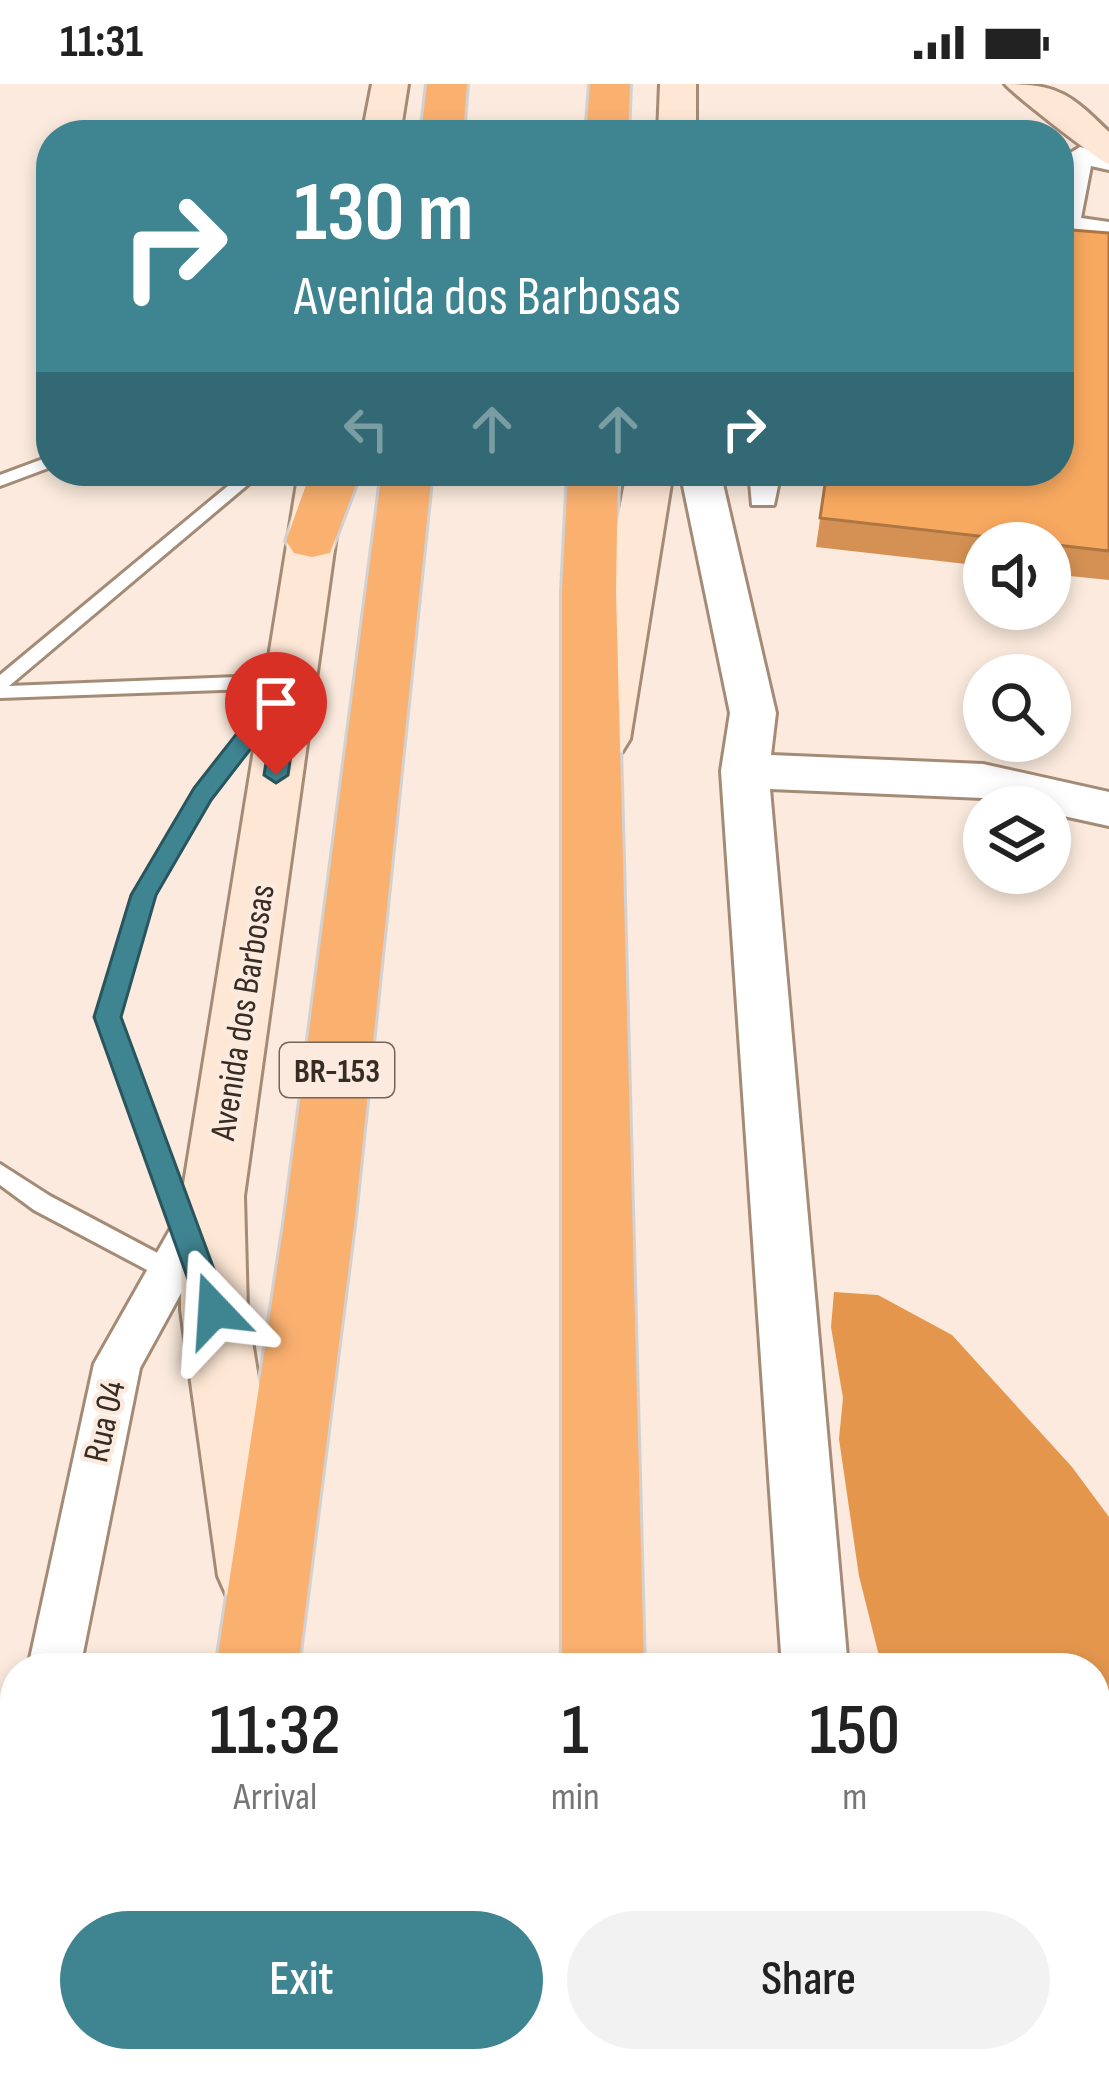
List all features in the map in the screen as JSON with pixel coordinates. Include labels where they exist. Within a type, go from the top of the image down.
[{"type":"highway","points":[[443,120],[447,84]]},
{"type":"highway","points":[[608,120],[610,84]]},
{"type":"highway","points":[[311,541],[331,486]]},
{"type":"highway","name":"BR-153","points":[[260,1648],[320,1217],[405,486]]},
{"type":"highway","points":[[593,486],[589,592],[596,786],[603,1653]]},
{"type":"main road","points":[[384,120],[390,84]]},
{"type":"main road","points":[[677,120],[678,84]]},
{"type":"main road","points":[[1023,84],[1065,110],[1109,158]]},
{"type":"main road","points":[[1046,84],[1109,96]]},
{"type":"main road","name":"Avenida dos Barbosas","points":[[260,1648],[196,1254],[320,486]]},
{"type":"main road","points":[[596,786],[647,486]]},
{"type":"street","points":[[1074,178],[1080,155],[1109,158]]},
{"type":"street","points":[[1074,226],[1109,230]]},
{"type":"street","points":[[703,486],[753,713],[745,771],[814,1653]]},
{"type":"street","points":[[745,771],[983,781],[1109,809]]},
{"type":"street","name":"Rua 04","points":[[57,1653],[117,1364],[196,1254]]},
{"type":"lane","points":[[0,481],[36,467]]},
{"type":"lane","points":[[0,688],[238,486]]},
{"type":"lane","points":[[0,688],[290,681]]},
{"type":"lane","points":[[196,1254],[107,1017],[143,895],[202,794],[290,681]]},
{"type":"lane","points":[[0,1173],[43,1203],[196,1254]]},
{"type":"shaded area","points":[[834,1292],[878,1295],[952,1335],[1072,1467],[1109,1517],[1109,1653],[878,1653],[859,1576],[839,1439],[843,1398],[831,1327]]},
{"type":"building","points":[[1074,230],[1109,233],[1109,551],[1071,547],[1071,522],[963,522],[963,534],[820,518],[825,486],[1074,486]]},
{"type":"route","points":[[214,1310],[107,1017],[143,895],[202,794],[290,681],[276,775]]}]
